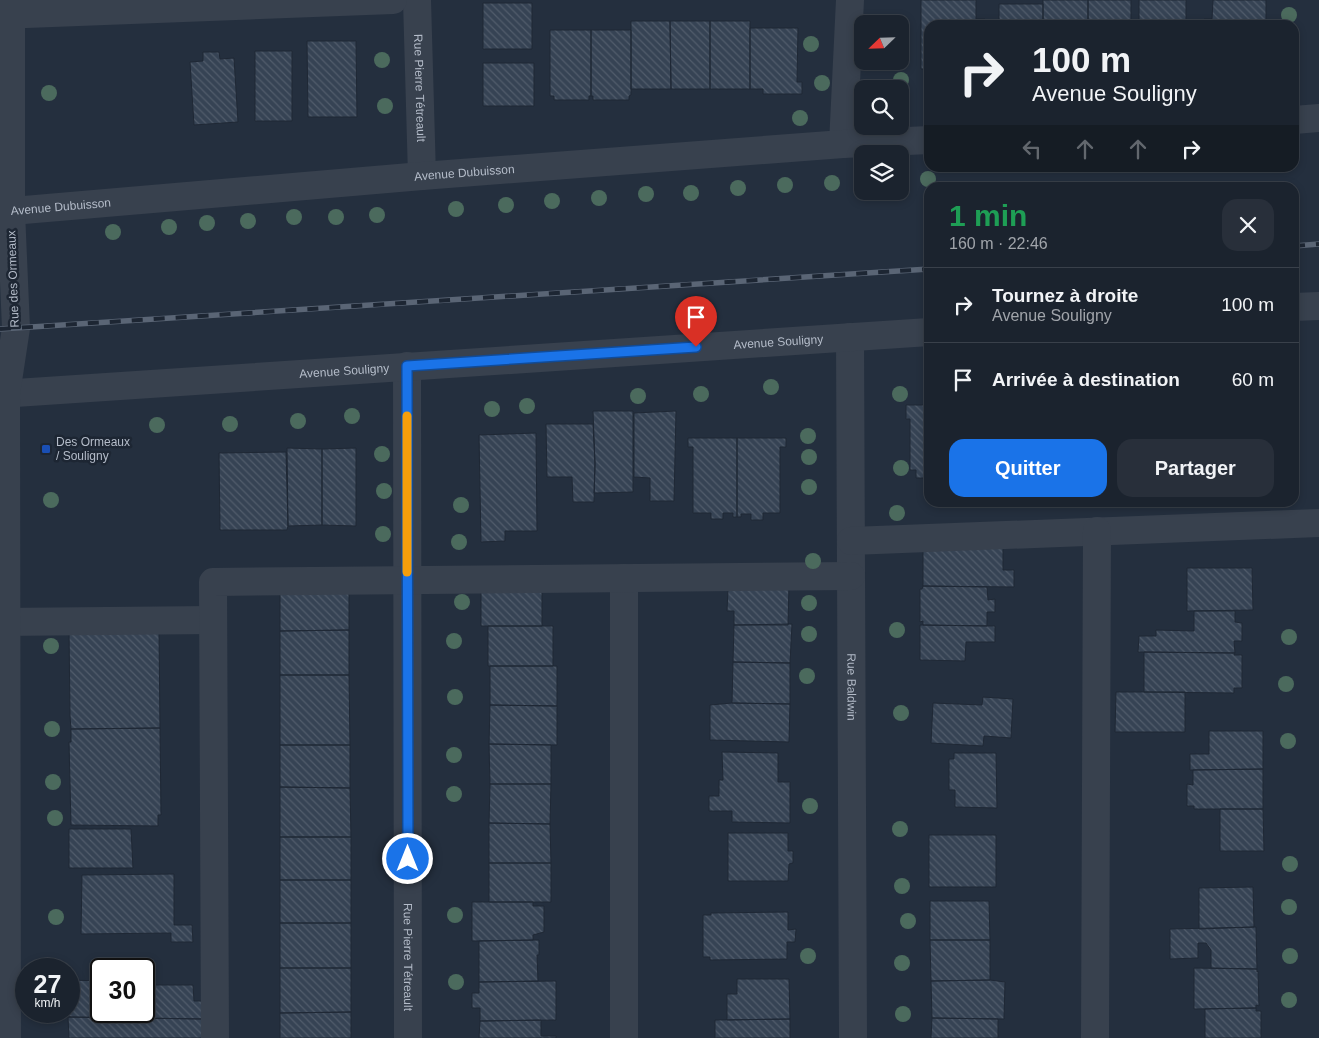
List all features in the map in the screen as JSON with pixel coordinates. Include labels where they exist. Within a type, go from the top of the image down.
[{"type":"street","points":[[8,10],[394,0]]},
{"type":"street","name":"Rue Pierre Tétreault","points":[[417,0],[422,176]]},
{"type":"street","points":[[842,144],[850,0]]},
{"type":"street","name":"Rue des Ormeaux","points":[[7,1038],[3,394],[16,328],[5,212],[8,10]]},
{"type":"street","points":[[1299,120],[1319,118]]},
{"type":"street","name":"Avenue Dubuisson","points":[[5,212],[422,176],[842,144],[924,140]]},
{"type":"street","points":[[1299,307],[1319,306]]},
{"type":"street","name":"Avenue Souligny","points":[[3,394],[924,332]]},
{"type":"street","name":"Rue Baldwin","points":[[850,337],[853,1038]]},
{"type":"street","name":"Rue Pierre Tétreault","points":[[407,366],[408,1038]]},
{"type":"street","points":[[851,541],[1319,523]]},
{"type":"street","points":[[1095,1038],[1097,531]]},
{"type":"street","points":[[215,1038],[213,582],[851,576]]},
{"type":"street","points":[[624,578],[624,1038]]},
{"type":"street","points":[[3,622],[213,620]]},
{"type":"building","points":[[921,0],[976,0],[976,19],[985,20],[924,20],[924,69],[921,69]]},
{"type":"building","points":[[1043,0],[1088,0],[1088,20],[1043,20]]},
{"type":"building","points":[[1088,0],[1131,0],[1131,20],[1088,20]]},
{"type":"building","points":[[1139,0],[1186,0],[1186,20],[1139,20]]},
{"type":"building","points":[[1213,0],[1266,0],[1266,20],[1204,20],[1212,19]]},
{"type":"building","points":[[483,3],[532,3],[532,49],[483,49]]},
{"type":"building","points":[[999,4],[1043,4],[1043,20],[999,20]]},
{"type":"building","points":[[631,21],[670,21],[671,89],[631,89]]},
{"type":"building","points":[[670,21],[710,21],[710,89],[671,89]]},
{"type":"building","points":[[710,21],[750,21],[750,89],[710,89]]},
{"type":"building","points":[[750,28],[798,28],[797,82],[802,82],[802,94],[763,94],[763,89],[750,89]]},
{"type":"building","points":[[550,30],[591,30],[591,96],[589,96],[589,100],[554,100],[554,96],[550,96]]},
{"type":"building","points":[[591,30],[631,30],[631,95],[629,100],[593,100],[593,96],[591,96]]},
{"type":"building","points":[[307,41],[356,41],[357,117],[308,117]]},
{"type":"building","points":[[255,51],[292,51],[292,121],[255,121]]},
{"type":"building","points":[[203,52],[219,52],[220,59],[234,58],[238,122],[194,125],[190,62],[203,61]]},
{"type":"building","points":[[483,63],[534,63],[534,106],[483,106]]},
{"type":"building","points":[[906,405],[924,405],[924,478],[916,478],[916,470],[910,470],[910,419],[906,419]]},
{"type":"building","points":[[593,411],[633,411],[633,492],[594,493]]},
{"type":"building","points":[[676,411],[674,501],[650,501],[650,478],[634,477],[634,413]]},
{"type":"building","points":[[546,424],[593,424],[594,502],[573,502],[572,477],[547,477]]},
{"type":"building","points":[[536,433],[537,531],[505,531],[505,541],[481,542],[479,435]]},
{"type":"building","points":[[688,438],[737,438],[737,517],[733,517],[733,513],[723,513],[723,519],[711,519],[711,513],[693,513],[693,447],[688,447]]},
{"type":"building","points":[[737,438],[786,438],[786,447],[780,447],[780,513],[763,513],[763,520],[751,520],[751,514],[741,514],[741,517],[737,517]]},
{"type":"building","points":[[287,448],[322,449],[322,525],[288,526]]},
{"type":"building","points":[[356,448],[356,526],[322,525],[322,449]]},
{"type":"building","points":[[286,452],[287,530],[220,530],[219,453]]},
{"type":"building","points":[[923,547],[1003,547],[1003,570],[1014,570],[1014,587],[923,586]]},
{"type":"building","points":[[1187,568],[1252,568],[1253,610],[1187,611]]},
{"type":"building","points":[[789,585],[788,625],[734,625],[734,611],[727,611],[728,589]]},
{"type":"building","points":[[481,586],[542,587],[542,626],[481,626]]},
{"type":"building","points":[[923,586],[987,587],[988,600],[995,599],[995,612],[987,612],[987,626],[923,625],[923,621],[920,622],[920,589]]},
{"type":"building","points":[[349,587],[349,630],[280,631],[280,589]]},
{"type":"building","points":[[1194,611],[1235,611],[1235,622],[1242,623],[1242,641],[1234,641],[1235,653],[1138,652],[1139,636],[1156,636],[1156,630],[1194,631]]},
{"type":"building","points":[[792,624],[790,663],[733,662],[734,625]]},
{"type":"building","points":[[920,625],[995,626],[995,642],[966,642],[965,661],[920,660]]},
{"type":"building","points":[[488,626],[553,626],[553,666],[488,666]]},
{"type":"building","points":[[349,630],[349,675],[280,675],[280,631]]},
{"type":"building","points":[[69,631],[159,631],[160,728],[71,729]]},
{"type":"building","points":[[1144,652],[1235,653],[1234,655],[1242,655],[1242,688],[1234,688],[1234,693],[1144,692]]},
{"type":"building","points":[[733,662],[790,663],[790,704],[732,703]]},
{"type":"building","points":[[490,666],[557,666],[557,706],[490,705]]},
{"type":"building","points":[[280,675],[349,675],[350,745],[280,745]]},
{"type":"building","points":[[1116,692],[1185,692],[1185,732],[1115,732]]},
{"type":"building","points":[[983,697],[1013,699],[1011,738],[984,736],[983,746],[931,743],[933,703],[982,705]]},
{"type":"building","points":[[732,703],[790,704],[789,742],[710,740],[710,705]]},
{"type":"building","points":[[490,705],[557,706],[557,745],[489,744]]},
{"type":"building","points":[[160,728],[161,815],[158,815],[158,826],[71,825],[69,742],[71,742],[71,729]]},
{"type":"building","points":[[1209,731],[1263,731],[1263,769],[1190,770],[1190,754],[1209,754]]},
{"type":"building","points":[[489,744],[551,745],[551,784],[490,784]]},
{"type":"building","points":[[280,745],[350,745],[350,788],[280,787]]},
{"type":"building","points":[[722,752],[778,753],[778,782],[790,782],[790,823],[732,822],[732,811],[709,811],[709,796],[719,796],[719,780],[723,780]]},
{"type":"building","points":[[954,753],[996,753],[997,808],[955,807],[955,790],[949,790],[949,759],[954,759]]},
{"type":"building","points":[[1263,769],[1263,809],[1194,809],[1194,806],[1187,806],[1187,784],[1193,785],[1193,770]]},
{"type":"building","points":[[490,784],[551,784],[550,824],[489,823]]},
{"type":"building","points":[[280,787],[350,788],[351,837],[280,837]]},
{"type":"building","points":[[1220,809],[1263,809],[1264,851],[1220,851]]},
{"type":"building","points":[[489,823],[550,824],[551,863],[489,863]]},
{"type":"building","points":[[69,829],[131,829],[133,868],[69,868]]},
{"type":"building","points":[[728,833],[788,833],[788,851],[793,851],[793,863],[789,864],[788,881],[728,881]]},
{"type":"building","points":[[929,835],[996,835],[996,887],[929,887]]},
{"type":"building","points":[[280,837],[351,837],[351,880],[280,880]]},
{"type":"building","points":[[489,863],[551,863],[551,902],[489,902]]},
{"type":"building","points":[[174,874],[174,925],[192,925],[193,942],[171,942],[171,933],[81,934],[82,875]]},
{"type":"building","points":[[280,880],[351,880],[351,923],[280,923]]},
{"type":"building","points":[[1253,887],[1254,927],[1199,929],[1199,888]]},
{"type":"building","points":[[930,901],[989,901],[990,940],[930,940]]},
{"type":"building","points":[[472,902],[533,902],[533,906],[544,906],[544,932],[533,935],[533,940],[472,941]]},
{"type":"building","points":[[788,912],[788,930],[796,929],[795,942],[787,942],[787,959],[710,960],[710,957],[703,957],[703,915],[711,915],[711,913]]},
{"type":"building","points":[[280,923],[351,923],[351,968],[280,968]]},
{"type":"building","points":[[1256,927],[1257,969],[1211,968],[1211,950],[1206,943],[1198,943],[1198,958],[1170,959],[1170,929]]},
{"type":"building","points":[[539,940],[539,955],[537,955],[538,981],[479,982],[479,941]]},
{"type":"building","points":[[930,940],[990,940],[990,980],[931,981]]},
{"type":"building","points":[[280,968],[351,968],[351,1012],[280,1013]]},
{"type":"building","points":[[1194,968],[1257,969],[1259,1006],[1256,1005],[1256,1008],[1194,1009]]},
{"type":"building","points":[[737,979],[789,979],[790,1019],[727,1020],[727,994],[737,994]]},
{"type":"building","points":[[80,980],[90,981],[90,1017],[80,1017]]},
{"type":"building","points":[[990,980],[1005,982],[1004,1019],[932,1018],[931,981]]},
{"type":"building","points":[[556,981],[556,1020],[480,1021],[480,1008],[472,1008],[472,993],[479,993],[479,982]]},
{"type":"building","points":[[155,985],[193,985],[194,1001],[202,1001],[202,1019],[155,1018]]},
{"type":"building","points":[[1256,1008],[1256,1011],[1261,1011],[1261,1038],[1205,1038],[1205,1009]]},
{"type":"building","points":[[351,1012],[351,1038],[280,1038],[280,1013]]},
{"type":"building","points":[[80,1017],[90,1017],[90,1023],[155,1023],[155,1018],[206,1019],[206,1038],[69,1038],[68,1023],[80,1023]]},
{"type":"building","points":[[932,1018],[998,1019],[998,1038],[931,1038]]},
{"type":"building","points":[[790,1019],[790,1038],[715,1038],[715,1020]]},
{"type":"building","points":[[541,1020],[541,1036],[556,1036],[556,1038],[479,1038],[480,1021]]},
{"type":"railway","points":[[1299,246],[1319,244]]},
{"type":"railway","points":[[0,329],[924,269]]},
{"type":"slow traffic","points":[[407,416],[407,572]]},
{"type":"place","name":"Des Ormeaux / Souligny","points":[[46,449]]},
{"type":"route","points":[[408,859],[407,366],[696,347]]}]
